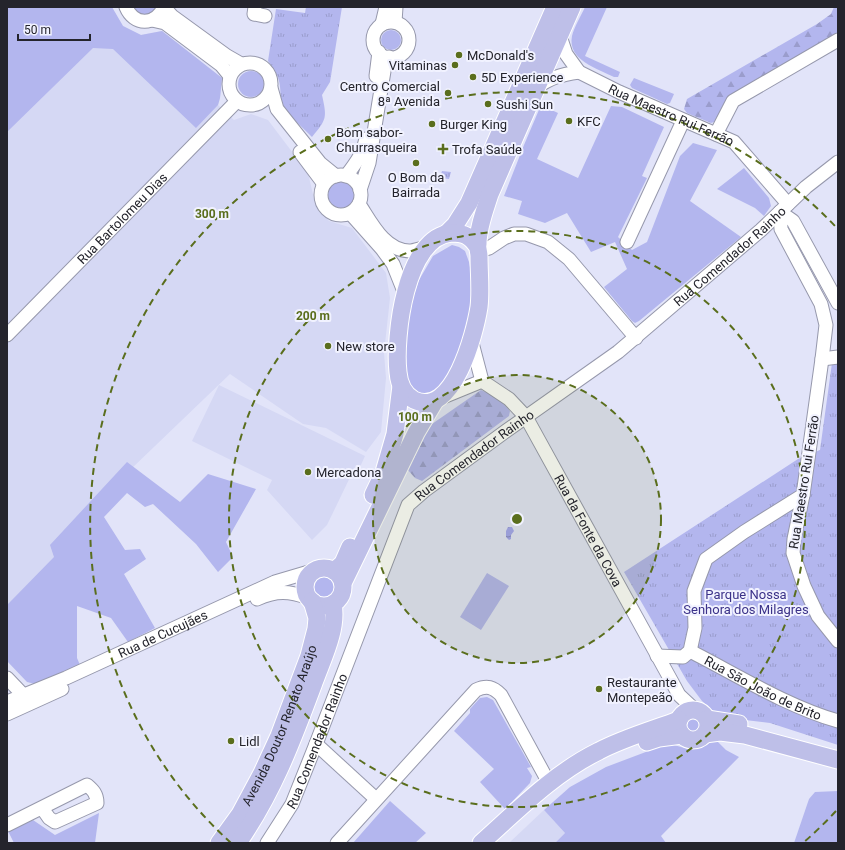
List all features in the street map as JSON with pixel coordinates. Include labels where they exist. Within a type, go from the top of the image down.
[{"type":"main road","points":[[332,574],[343,563],[384,472],[395,434],[401,386],[397,364],[398,332],[404,294],[418,259],[433,241],[446,234],[455,225],[469,203],[555,7]]},
{"type":"main road","points":[[332,574],[347,578],[416,433],[437,400],[456,378],[472,343],[479,307],[478,248],[481,222],[490,194],[559,33],[572,7]]},
{"type":"main road","points":[[446,234],[460,233],[470,237],[478,248]]},
{"type":"main road","points":[[401,386],[413,400],[424,403],[437,400]]},
{"type":"main road","name":"Avenida Doutor Renato Araújo","points":[[219,843],[240,814],[262,774],[309,656],[316,629],[316,618],[305,589],[307,580],[312,573],[332,574]]},
{"type":"main road","points":[[310,600],[322,606],[333,604],[340,599],[342,594],[332,574]]},
{"type":"main road","name":"Avenida Doutor Renato Araújo","points":[[238,843],[254,819],[290,748],[330,639],[335,612],[333,604]]},
{"type":"main road","points":[[481,843],[549,783],[562,773],[598,751],[622,740],[691,722],[744,725],[774,732],[838,751]]},
{"type":"main road","points":[[496,843],[554,790],[601,759],[625,749],[659,738],[691,722],[720,732],[771,741],[838,760]]},
{"type":"street","points":[[126,7],[128,12],[136,20],[152,20],[165,23],[221,65],[230,76]]},
{"type":"street","points":[[152,20],[158,17],[164,7],[172,16],[227,56],[241,64]]},
{"type":"street","points":[[255,7],[254,14],[265,16]]},
{"type":"street","points":[[386,7],[389,23]]},
{"type":"street","points":[[389,23],[396,7]]},
{"type":"street","points":[[360,190],[369,163],[385,65],[384,55],[374,42],[374,37],[378,28],[389,23],[400,24],[407,32],[409,43],[407,48],[400,56],[384,55]]},
{"type":"street","name":"Rua Maestro Rui Ferrão","points":[[559,33],[566,54],[579,72],[683,121],[734,142],[784,208],[838,303]]},
{"type":"street","points":[[716,134],[733,101],[838,40]]},
{"type":"street","points":[[271,88],[269,94],[259,104],[248,105],[237,101],[233,97],[229,87],[230,76],[236,67],[241,64],[252,62],[263,67],[270,76],[271,88],[277,108],[320,163],[341,176],[357,184],[361,197],[354,208],[344,215],[335,214],[324,206],[322,191],[324,184],[330,179],[341,176],[359,160],[365,147],[384,55]]},
{"type":"street","points":[[535,88],[554,76],[579,72]]},
{"type":"street","name":"Rua Bartolomeu Dias","points":[[7,335],[237,101]]},
{"type":"street","points":[[259,104],[272,114],[324,184]]},
{"type":"street","points":[[627,242],[683,121]]},
{"type":"street","name":"Rua Comendador Rainho","points":[[267,843],[292,804],[408,505],[424,491],[636,338],[806,187],[838,162]]},
{"type":"street","points":[[354,208],[388,243],[400,250],[410,251],[427,247]]},
{"type":"street","points":[[354,208],[393,264],[404,294]]},
{"type":"street","name":"Rua Maestro Rui Ferrão","points":[[784,208],[781,229],[821,304],[826,325],[803,495],[794,539],[793,552],[804,586],[818,616],[838,641]]},
{"type":"street","points":[[478,248],[489,248],[504,238],[514,234],[526,234],[548,242],[569,259],[636,338]]},
{"type":"street","points":[[825,339],[838,337]]},
{"type":"street","points":[[437,400],[482,381],[472,343]]},
{"type":"street","points":[[822,359],[838,357]]},
{"type":"street","name":"Rua da Fonte da Cova","points":[[482,381],[509,399],[526,417],[679,695],[691,722]]},
{"type":"street","name":"Rua São João de Brito","points":[[657,656],[683,657],[690,651],[695,628],[694,591],[706,559],[744,532],[803,495]]},
{"type":"street","name":"Rua de Cucujães","points":[[7,714],[27,699],[66,678],[274,582],[332,574]]},
{"type":"street","name":"Rua de Cucujães","points":[[7,702],[27,699],[271,593],[284,592],[298,594],[310,600]]},
{"type":"street","name":"Rua São João de Brito","points":[[690,651],[818,716],[838,722]]},
{"type":"street","points":[[7,678],[27,699]]},
{"type":"street","points":[[337,843],[476,690],[484,686],[494,688],[501,696],[549,783]]},
{"type":"street","points":[[316,744],[376,799]]},
{"type":"street","points":[[7,825],[42,808]]},
{"type":"shaded area","points":[[7,7],[111,7],[123,26],[141,35],[162,31],[222,78],[218,105],[234,120],[251,114],[268,120],[308,173],[315,203],[329,221],[352,228],[386,273],[390,298],[384,353],[386,378],[381,432],[366,452],[326,428],[303,424],[230,374],[130,470],[55,557],[7,605]]},
{"type":"shaded area","name":"Mercadona","points":[[219,385],[365,456],[360,467],[356,465],[327,525],[312,540],[267,490],[272,480],[192,441]]},
{"type":"shaded area","points":[[544,810],[565,833],[555,843],[509,843]]},
{"type":"green space","points":[[7,7],[112,7],[123,26],[141,35],[162,31],[222,78],[218,105],[196,128],[113,49],[93,48],[7,132]]},
{"type":"green space","points":[[133,7],[157,7],[151,13],[142,14]]},
{"type":"green space","points":[[306,7],[342,7],[330,82],[322,95],[325,114],[321,126],[312,137],[281,107],[281,93],[278,78],[273,67],[268,61],[276,9],[305,13]]},
{"type":"green space","points":[[585,7],[607,7],[585,56],[620,72],[618,77],[614,77],[592,67],[574,51],[572,36]]},
{"type":"green space","points":[[834,7],[838,7],[838,32],[732,96],[714,122],[711,123],[687,113],[684,109],[687,99],[817,24],[831,14]]},
{"type":"green space","points":[[387,30],[395,30],[401,36],[401,44],[395,50],[387,50],[381,44],[381,36]]},
{"type":"green space","points":[[251,71],[260,75],[264,84],[260,93],[251,97],[242,93],[238,84],[242,75]]},
{"type":"green space","points":[[634,78],[674,94],[670,103],[667,104],[632,88],[630,85]]},
{"type":"green space","points":[[541,105],[558,113],[537,159],[578,178],[611,106],[622,107],[664,127],[642,176],[647,178],[618,237],[632,250],[647,242],[680,156],[693,143],[717,150],[690,201],[741,237],[635,323],[604,287],[627,269],[615,242],[591,252],[567,213],[545,223],[518,214],[522,201],[504,196]]},
{"type":"green space","points":[[744,168],[769,198],[771,206],[764,216],[755,208],[717,189]]},
{"type":"green space","points":[[442,171],[451,172],[449,179],[440,178]]},
{"type":"green space","points":[[341,182],[350,186],[354,195],[350,204],[341,208],[332,204],[328,195],[332,186]]},
{"type":"green space","points":[[452,245],[465,251],[469,262],[473,284],[467,338],[451,376],[436,392],[421,396],[405,384],[404,351],[408,313],[419,280],[433,256]]},
{"type":"green space","name":"Parque Nossa Senhora dos Milagres","points":[[832,363],[838,363],[838,745],[770,723],[720,717],[702,701],[687,681],[624,572],[798,459],[820,450]]},
{"type":"green space","points":[[481,390],[498,398],[510,411],[509,416],[422,481],[415,478],[407,469],[410,458],[432,424]]},
{"type":"green space","points":[[127,462],[180,502],[208,474],[256,489],[226,542],[233,557],[218,572],[196,544],[153,504],[145,507],[127,493],[104,517],[125,550],[140,549],[146,559],[124,574],[155,628],[128,642],[111,618],[77,606],[77,658],[80,665],[35,684],[27,682],[7,661],[7,605],[54,557],[50,545]]},
{"type":"green space","points":[[487,573],[509,586],[481,630],[460,617]]},
{"type":"green space","points":[[325,575],[335,579],[339,589],[335,599],[325,603],[315,599],[311,589],[315,579]]},
{"type":"green space","points":[[487,697],[493,700],[531,767],[527,768],[532,776],[530,783],[505,809],[480,782],[494,769],[454,731],[470,713],[470,709],[480,698]]},
{"type":"green space","points":[[689,716],[697,716],[702,721],[700,732],[697,734],[689,734],[684,729],[684,721]]},
{"type":"green space","points":[[713,740],[717,741],[726,750],[739,757],[661,836],[666,843],[555,843],[565,833],[544,810],[570,787],[606,767],[659,747],[674,745],[688,749],[700,748]]},
{"type":"green space","points":[[838,791],[838,843],[794,843],[809,799],[815,792]]},
{"type":"green space","points":[[390,801],[426,833],[415,843],[353,843]]},
{"type":"green space","points":[[99,813],[95,843],[14,843],[8,831],[33,820],[55,835]]},
{"type":"water","points":[[508,527],[512,527],[514,531],[511,535],[511,539],[509,540],[506,537]]},
{"type":"place","name":"McDonald's","points":[[459,55]]},
{"type":"place","name":"Vitaminas","points":[[455,65]]},
{"type":"place","name":"5D Experience","points":[[473,77]]},
{"type":"place","name":"Centro Comercial 8ª Avenida","points":[[448,93]]},
{"type":"place","name":"Sushi Sun","points":[[488,104]]},
{"type":"place","name":"KFC","points":[[569,121]]},
{"type":"place","name":"Burger King","points":[[432,124]]},
{"type":"place","name":"Bom sabor- Churrasqueira","points":[[328,139]]},
{"type":"place","name":"Trofa Saúde","points":[[443,149]]},
{"type":"place","name":"O Bom da Bairrada","points":[[416,163]]},
{"type":"place","name":"New store","points":[[328,346]]},
{"type":"place","name":"Mercadona","points":[[308,472]]},
{"type":"place","name":"Restaurante Montepeão","points":[[599,689]]},
{"type":"place","name":"Lidl","points":[[231,741]]}]
